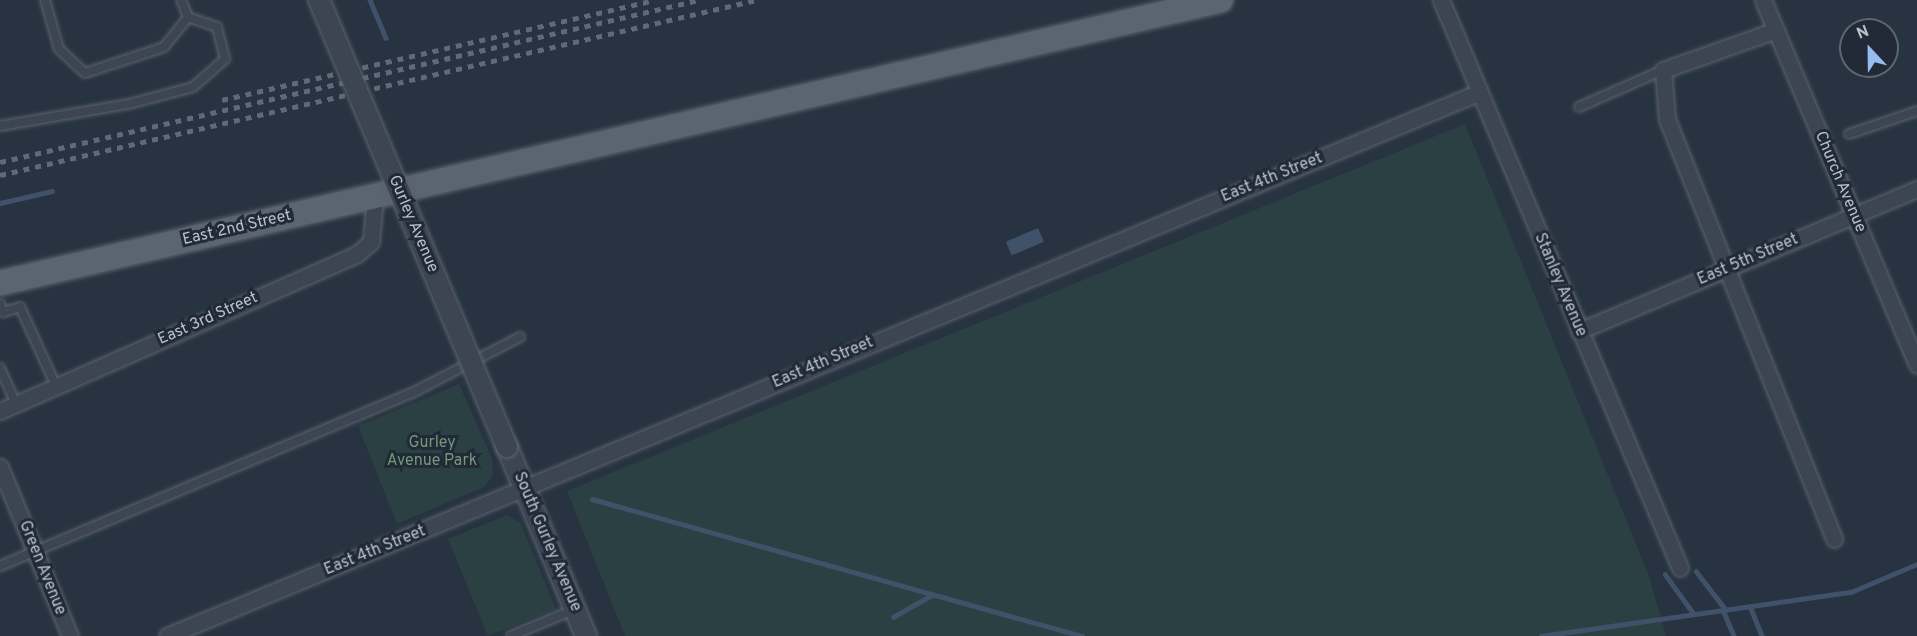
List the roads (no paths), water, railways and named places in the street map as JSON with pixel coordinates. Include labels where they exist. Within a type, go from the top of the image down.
[{"type":"main road","name":"East 2nd Street","points":[[0,282],[1221,0]]},
{"type":"street","name":"Gurley Avenue","points":[[319,0],[507,447]]},
{"type":"street","name":"Stanley Avenue","points":[[1441,0],[1680,568]]},
{"type":"street","name":"Church Avenue","points":[[1763,0],[1917,365]]},
{"type":"street","points":[[1776,30],[1663,70],[1667,119],[1834,539]]},
{"type":"street","name":"East 4th Street","points":[[167,636],[1480,92]]},
{"type":"street","name":"East 5th Street","points":[[1579,331],[1917,189]]},
{"type":"street","name":"East 3rd Street","points":[[0,411],[357,254],[370,242],[375,197]]},
{"type":"street","name":"South Gurley Avenue","points":[[507,447],[586,636]]},
{"type":"street","name":"Green Avenue","points":[[0,467],[70,636]]},
{"type":"lane","points":[[45,0],[59,50],[85,73],[164,46],[188,17]]},
{"type":"lane","points":[[0,126],[129,104],[193,87],[225,59],[217,27],[188,17],[181,0]]},
{"type":"lane","points":[[1579,107],[1663,70]]},
{"type":"lane","points":[[1849,134],[1917,111]]},
{"type":"lane","points":[[1,310],[20,307],[56,386]]},
{"type":"lane","points":[[0,566],[412,393],[520,337]]},
{"type":"lane","points":[[0,368],[16,404]]},
{"type":"lane","points":[[511,636],[575,609]]},
{"type":"water","points":[[1038,228],[1044,242],[1012,255],[1006,242]]},
{"type":"waterway","points":[[370,0],[386,38]]},
{"type":"waterway","points":[[0,203],[52,191]]},
{"type":"waterway","points":[[592,499],[1082,636]]},
{"type":"waterway","points":[[1541,636],[1851,592],[1917,564]]},
{"type":"waterway","points":[[1696,571],[1726,610]]},
{"type":"waterway","points":[[1665,574],[1694,614]]},
{"type":"waterway","points":[[893,617],[930,596]]},
{"type":"waterway","points":[[1750,606],[1762,636]]},
{"type":"waterway","points":[[1723,610],[1734,636]]},
{"type":"railway","points":[[222,100],[655,0]]},
{"type":"railway","points":[[0,162],[699,0]]},
{"type":"railway","points":[[0,175],[756,0]]},
{"type":"park label","name":"Gurley Avenue Park","points":[[432,452]]}]
